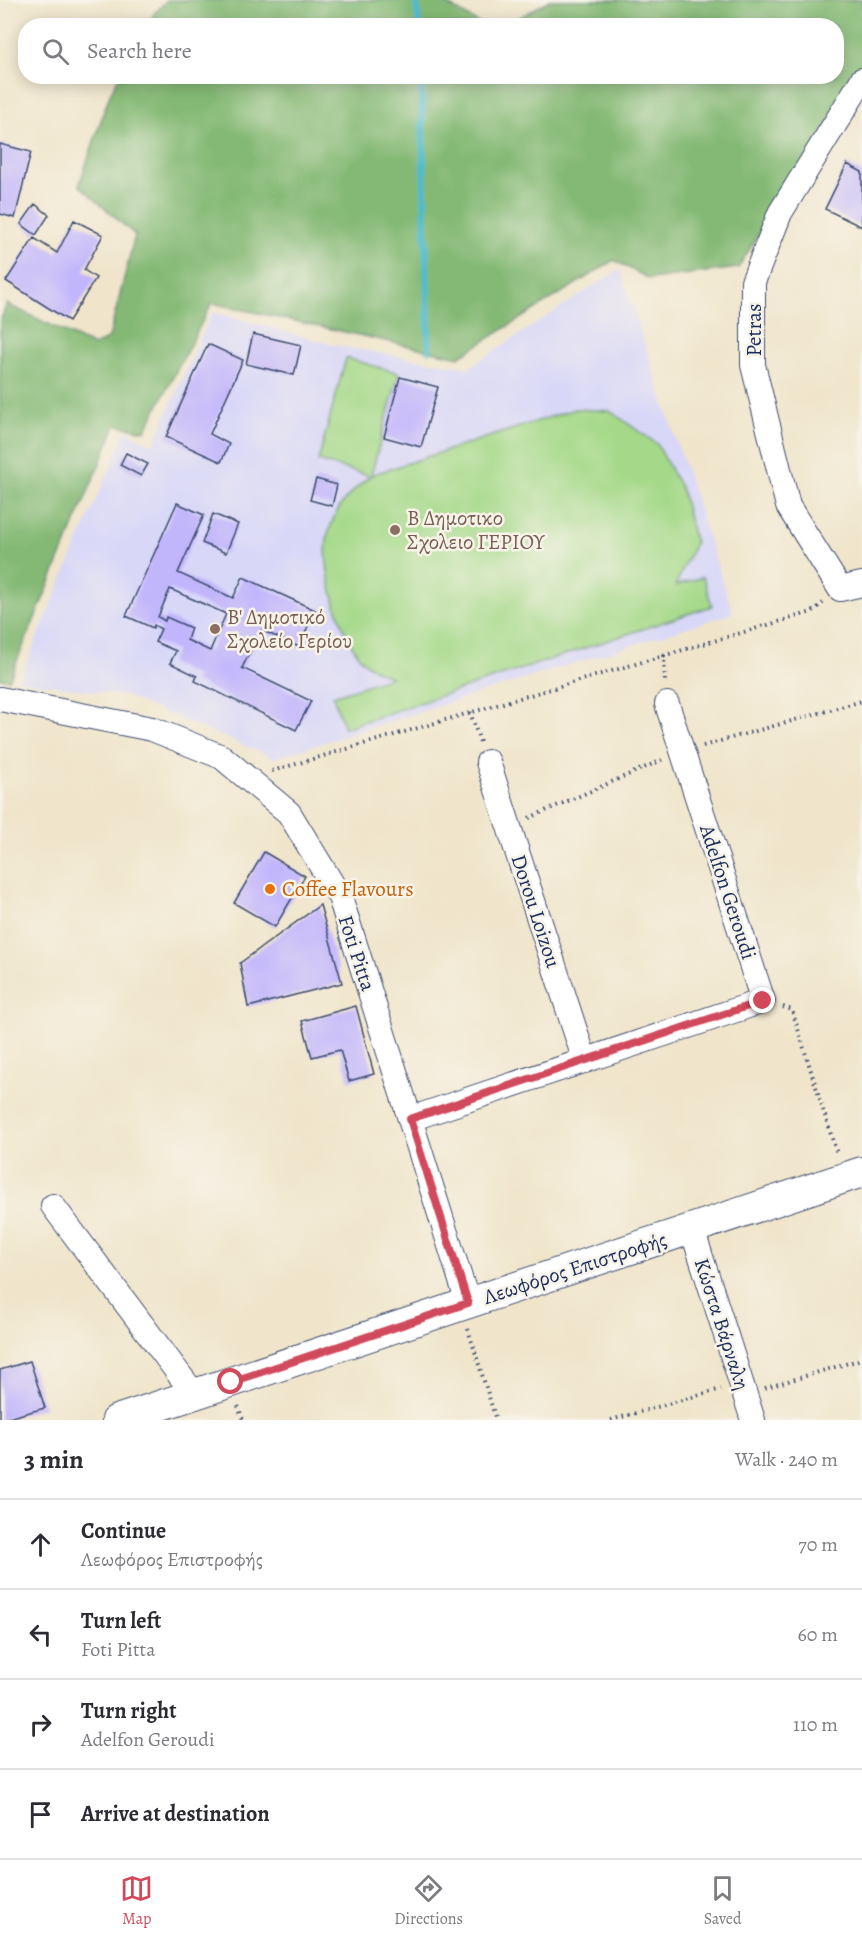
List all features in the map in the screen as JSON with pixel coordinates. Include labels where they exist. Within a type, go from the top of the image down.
[{"type":"street","name":"Petras","points":[[851,586],[788,506],[753,365],[753,282],[780,213],[862,80]]},
{"type":"street","name":"Foti Pitta","points":[[0,699],[152,729],[222,757],[289,813],[340,897],[465,1304]]},
{"type":"street","name":"Adelfon Geroudi","points":[[667,704],[763,1001]]},
{"type":"street","name":"Dorou Loizou","points":[[488,762],[585,1060]]},
{"type":"street","points":[[410,1119],[763,1001]]},
{"type":"street","name":"Λεωφόρος Επιστροφής","points":[[117,1420],[853,1175]]},
{"type":"street","points":[[53,1206],[194,1395]]},
{"type":"street","name":"Κώστα Βάρναλη","points":[[692,1229],[753,1420]]},
{"type":"path","points":[[258,787],[274,768],[812,612],[851,586]]},
{"type":"path","points":[[508,826],[682,752],[862,701]]},
{"type":"path","points":[[470,712],[488,762]]},
{"type":"path","points":[[763,1001],[792,1010],[853,1175]]},
{"type":"path","points":[[465,1304],[496,1420]]},
{"type":"path","points":[[611,1420],[862,1359]]},
{"type":"shaded area","name":"Β Δημοτικο Σχολειο ΓΕΡΙΟΥ","points":[[620,269],[733,613],[274,758],[125,696],[19,680],[126,431],[153,445],[212,312],[338,346],[468,368]]},
{"type":"green space","points":[[167,0],[440,0],[470,18],[151,18]]},
{"type":"green space","points":[[550,0],[862,0],[862,69],[738,268],[649,279],[614,260],[459,357],[212,303],[145,431],[116,425],[9,680],[0,678],[0,321],[7,304],[94,346],[109,338],[135,235],[79,185],[115,84],[844,84],[844,18],[518,18]]},
{"type":"green space","points":[[346,358],[399,373],[371,475],[575,409],[610,411],[657,444],[682,491],[695,543],[675,586],[703,577],[712,606],[344,728],[333,696],[391,677],[363,661],[347,636],[334,600],[327,564],[328,534],[335,515],[350,495],[370,476],[318,461]]},
{"type":"building","points":[[0,144],[31,152],[15,218],[0,214]]},
{"type":"building","points":[[847,164],[862,172],[862,227],[825,209]]},
{"type":"building","points":[[35,204],[49,215],[36,235],[21,224]]},
{"type":"building","points":[[74,220],[103,235],[84,270],[96,278],[69,321],[6,281],[34,238],[57,253]]},
{"type":"building","points":[[253,334],[301,345],[294,375],[246,364]]},
{"type":"building","points":[[208,344],[243,360],[210,434],[229,444],[221,462],[166,437]]},
{"type":"building","points":[[400,377],[438,387],[421,447],[384,437]]},
{"type":"building","points":[[126,453],[148,464],[141,476],[120,465]]},
{"type":"building","points":[[316,479],[337,485],[332,506],[310,500]]},
{"type":"building","points":[[177,503],[204,515],[178,573],[233,598],[243,577],[315,610],[299,647],[261,630],[242,668],[311,701],[296,730],[195,681],[197,676],[170,663],[176,651],[155,642],[161,629],[154,625],[153,628],[126,616]],"holes":[[[170,589],[226,614],[210,651],[187,640],[191,628],[166,617],[165,621],[158,617]]]},
{"type":"building","points":[[213,514],[238,524],[226,553],[202,543]]},
{"type":"building","name":"Coffee Flavours","points":[[264,852],[305,876],[275,927],[234,903]]},
{"type":"building","points":[[320,905],[342,983],[248,1007],[240,963]]},
{"type":"building","points":[[356,1006],[374,1074],[349,1081],[340,1050],[312,1057],[302,1021]]},
{"type":"building","points":[[30,1361],[45,1408],[0,1420],[0,1370]]},
{"type":"waterway","points":[[416,0],[418,18]]},
{"type":"waterway","points":[[421,84],[429,350]]},
{"type":"place","name":"Β Δημοτικο Σχολειο ΓΕΡΙΟΥ","points":[[395,530]]},
{"type":"place","name":"Β' Δημοτικό Σχολείο Γερίου","points":[[215,629]]},
{"type":"place","name":"Coffee Flavours","points":[[270,889]]},
{"type":"route","points":[[231,1382],[468,1303],[410,1119],[763,1001]]}]
